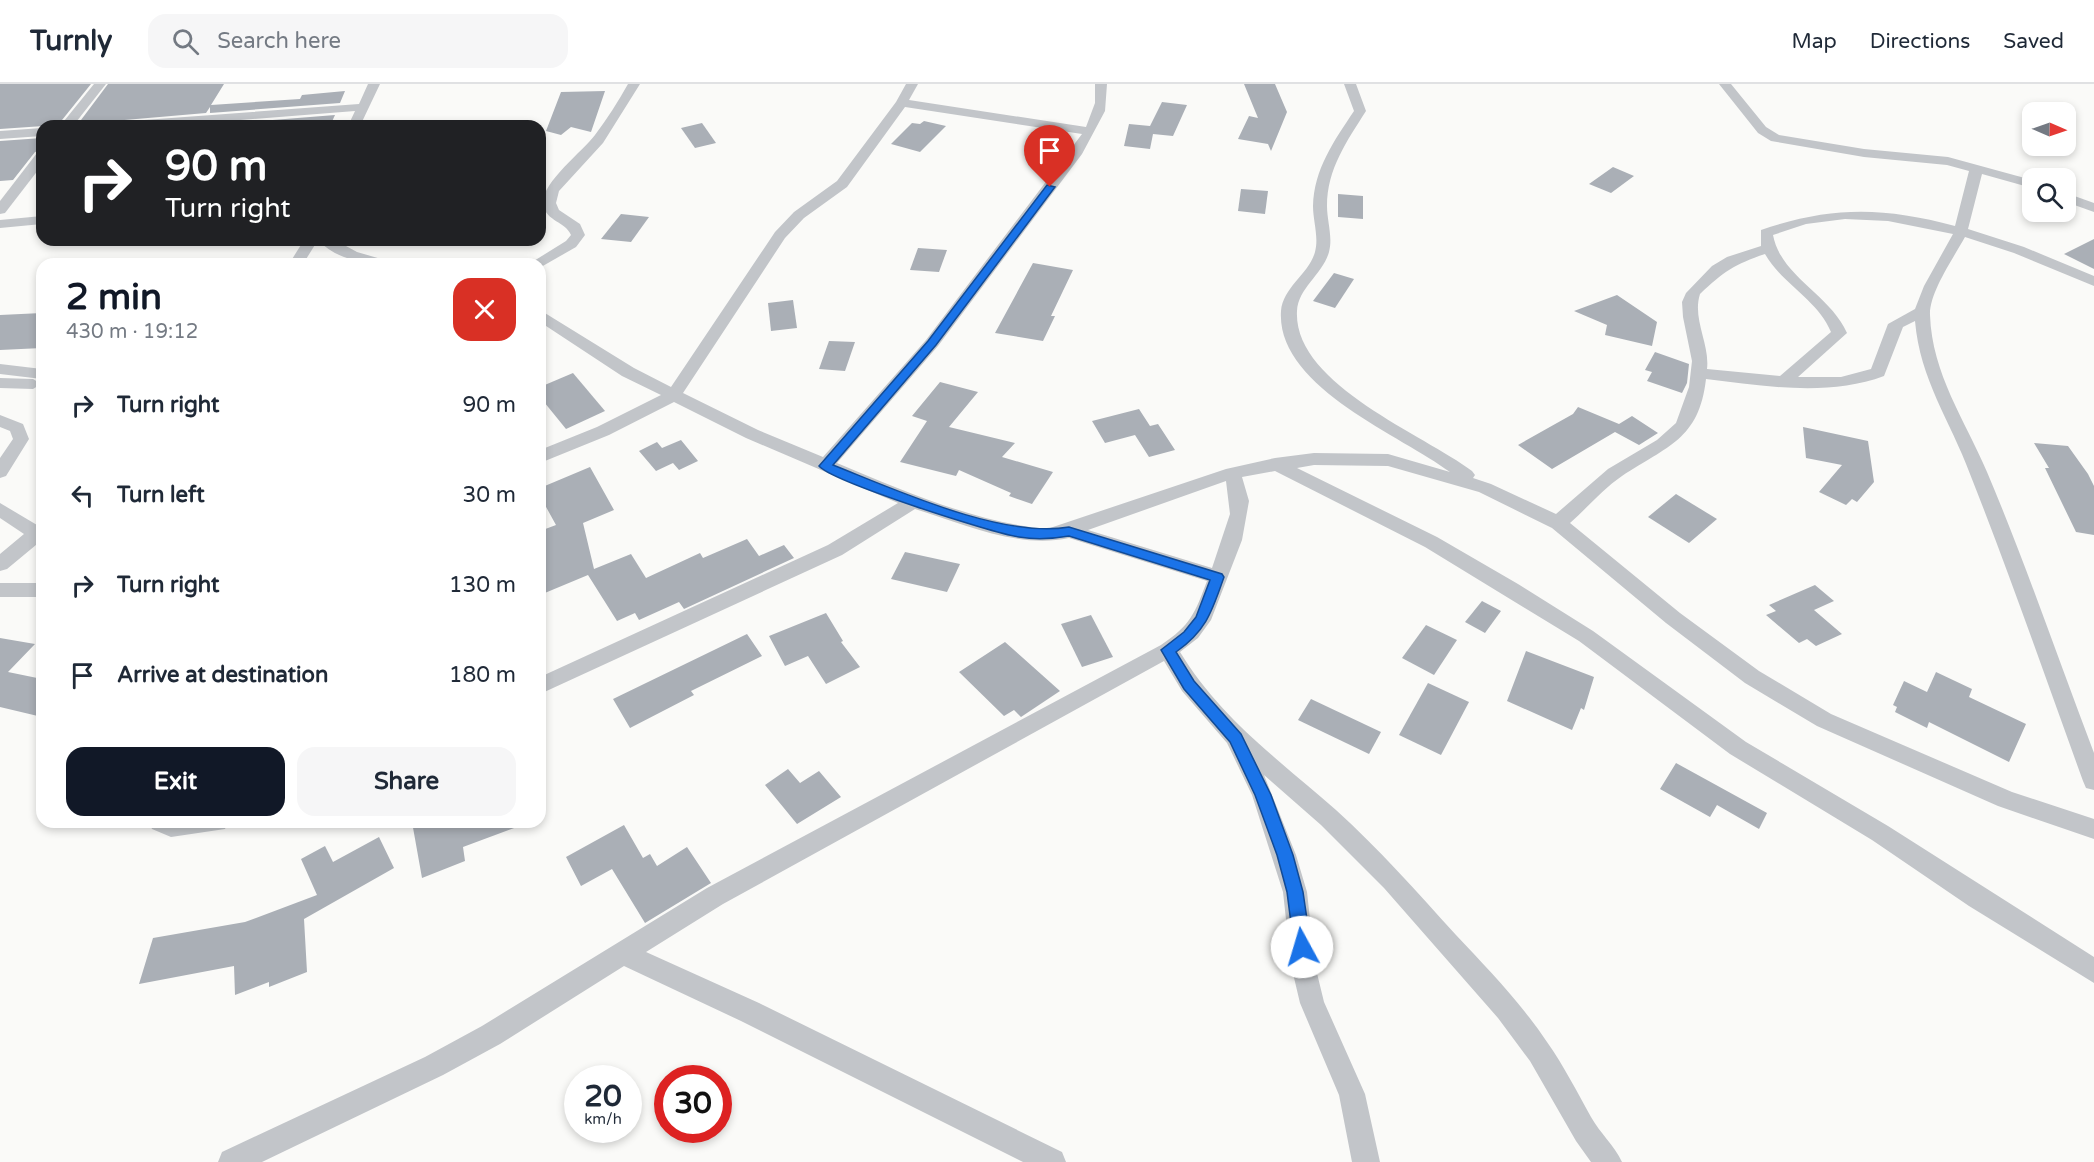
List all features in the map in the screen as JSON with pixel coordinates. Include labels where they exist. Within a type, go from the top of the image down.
[{"type":"street","points":[[71,120],[100,84]]},
{"type":"street","points":[[357,120],[374,84]]},
{"type":"street","points":[[546,258],[571,244],[578,235],[575,227],[560,219],[550,207],[549,199],[560,182],[599,139],[634,84]]},
{"type":"street","points":[[546,455],[603,431],[673,396],[780,235],[799,215],[842,184],[902,103],[912,84]]},
{"type":"street","points":[[825,466],[932,343],[1090,131],[1096,122],[1103,100],[1101,84]]},
{"type":"street","points":[[1350,84],[1360,111],[1327,161],[1320,207],[1324,240],[1321,257],[1294,295],[1289,311],[1296,345],[1313,368],[1336,390],[1378,422],[1429,449],[1485,488],[1558,523],[1665,612],[1752,677],[1824,720],[2006,799],[2094,829]]},
{"type":"street","points":[[1725,84],[1762,130],[1775,138],[1864,153],[1948,161],[2022,181]]},
{"type":"street","points":[[902,103],[1090,131]]},
{"type":"street","points":[[195,120],[363,107]]},
{"type":"street","points":[[0,135],[36,132]]},
{"type":"street","points":[[0,210],[36,164]]},
{"type":"street","points":[[1977,167],[1960,233],[1931,286],[1922,312],[1925,346],[1935,381],[1978,471],[2094,781]]},
{"type":"street","points":[[2076,200],[2094,208]]},
{"type":"street","points":[[1784,381],[1839,333],[1835,320],[1786,271],[1766,241],[1766,233],[1816,216],[1884,216],[1960,233],[2043,259],[2094,282]]},
{"type":"street","points":[[0,224],[36,221]]},
{"type":"street","points":[[336,246],[362,258]]},
{"type":"street","points":[[1558,523],[1614,473],[1663,444],[1684,426],[1692,404],[1700,361],[1691,317],[1690,302],[1693,293],[1717,268],[1732,260],[1770,248]]},
{"type":"street","points":[[1699,373],[1784,381],[1858,381],[1878,372],[1883,363],[1890,333],[1896,324],[1922,312]]},
{"type":"street","points":[[546,319],[628,372],[673,396],[825,466],[913,502],[1017,533],[1047,536],[1069,531],[1110,514],[1232,474],[1275,464],[1314,459],[1388,460],[1485,488]]},
{"type":"street","points":[[0,369],[36,373]]},
{"type":"street","points":[[0,384],[36,383]]},
{"type":"street","points":[[0,420],[16,428],[21,439],[0,472]]},
{"type":"street","points":[[1275,464],[1431,542],[1511,589],[1586,636],[1738,748],[1880,833],[1977,898],[2094,971]]},
{"type":"street","points":[[232,1162],[434,1066],[491,1035],[716,896],[1168,650],[1189,636],[1202,619],[1238,529],[1240,492],[1232,474]]},
{"type":"street","points":[[546,683],[835,550],[913,502]]},
{"type":"street","points":[[0,509],[36,530]]},
{"type":"street","points":[[1069,531],[1218,577]]},
{"type":"street","points":[[0,564],[36,534]]},
{"type":"street","points":[[0,590],[36,590]]},
{"type":"street","points":[[1168,650],[1189,685],[1236,738],[1329,818],[1392,881],[1507,1009],[1539,1052],[1585,1132],[1608,1162]]},
{"type":"street","points":[[1236,738],[1263,795],[1285,855],[1295,892],[1303,964],[1312,1003],[1352,1094],[1366,1162]]},
{"type":"street","points":[[621,953],[659,973],[750,1012],[1052,1162]]},
{"type":"building","points":[[0,84],[91,84],[62,120],[36,120],[36,127],[0,129]]},
{"type":"building","points":[[108,84],[224,84],[211,105],[300,99],[302,95],[345,91],[340,103],[210,113],[210,107],[206,113],[125,120],[81,120]]},
{"type":"building","points":[[1244,84],[1275,84],[1287,112],[1271,151],[1268,144],[1238,139],[1249,116],[1258,118]]},
{"type":"building","points":[[605,91],[591,132],[571,127],[561,135],[546,131],[561,92]]},
{"type":"building","points":[[1162,102],[1187,105],[1173,136],[1153,134],[1150,149],[1124,146],[1129,124],[1150,126]]},
{"type":"building","points":[[335,115],[333,120],[272,120]]},
{"type":"building","points":[[924,121],[946,126],[920,152],[891,144],[912,123],[920,124]]},
{"type":"building","points":[[702,123],[716,143],[695,148],[681,128]]},
{"type":"building","points":[[36,138],[36,152],[13,180],[0,181],[0,141]]},
{"type":"building","points":[[1613,167],[1634,176],[1611,193],[1589,184]]},
{"type":"building","points":[[1241,189],[1268,191],[1265,214],[1238,211]]},
{"type":"building","points":[[1338,194],[1363,196],[1363,219],[1338,217]]},
{"type":"building","points":[[621,214],[649,217],[631,242],[601,239]]},
{"type":"building","points":[[2094,239],[2094,269],[2064,254]]},
{"type":"building","points":[[918,248],[947,250],[939,272],[910,270]]},
{"type":"building","points":[[1033,263],[1073,270],[1051,316],[1055,316],[1043,341],[995,333]]},
{"type":"building","points":[[1334,273],[1354,279],[1335,308],[1313,301]]},
{"type":"building","points":[[1617,295],[1657,322],[1652,346],[1605,335],[1607,325],[1574,311]]},
{"type":"building","points":[[793,300],[797,328],[771,331],[768,303]]},
{"type":"building","points":[[36,313],[36,348],[0,350],[0,315]]},
{"type":"building","points":[[829,341],[855,342],[845,371],[819,369]]},
{"type":"building","points":[[1655,352],[1689,364],[1687,383],[1682,393],[1647,381],[1652,372],[1645,370]]},
{"type":"building","points":[[573,373],[605,411],[566,429],[546,404],[546,384]]},
{"type":"building","points":[[940,382],[978,392],[949,427],[1015,443],[1002,457],[1053,472],[1032,504],[1009,496],[1011,493],[959,470],[956,476],[900,462],[927,421],[912,416]]},
{"type":"building","points":[[1578,407],[1619,424],[1632,416],[1658,433],[1639,445],[1615,432],[1552,469],[1518,445],[1573,414]]},
{"type":"building","points":[[1139,409],[1150,426],[1158,424],[1175,450],[1149,457],[1135,435],[1105,443],[1092,421]]},
{"type":"building","points":[[1803,427],[1868,441],[1874,482],[1857,502],[1852,499],[1846,505],[1819,492],[1842,465],[1806,458]]},
{"type":"building","points":[[681,440],[698,461],[679,470],[673,463],[656,471],[639,451],[657,442],[662,448]]},
{"type":"building","points":[[2034,443],[2068,446],[2088,474],[2094,486],[2094,535],[2076,532],[2045,468],[2049,468]]},
{"type":"building","points":[[590,467],[614,510],[583,523],[594,569],[631,554],[646,578],[700,553],[703,558],[747,539],[759,556],[784,545],[794,558],[684,609],[679,602],[639,620],[635,613],[617,621],[588,575],[546,592],[546,529],[556,525],[546,507],[546,485]]},
{"type":"building","points":[[1676,494],[1717,519],[1689,543],[1648,517]]},
{"type":"building","points":[[905,552],[960,564],[947,592],[891,579]]},
{"type":"building","points":[[1815,585],[1834,601],[1814,610],[1842,634],[1816,646],[1807,639],[1799,643],[1766,615],[1776,611],[1769,605]]},
{"type":"building","points":[[1482,601],[1501,611],[1485,633],[1465,622]]},
{"type":"building","points":[[826,613],[843,641],[841,642],[860,667],[826,684],[808,656],[785,666],[769,636]]},
{"type":"building","points":[[1091,615],[1113,657],[1082,667],[1061,624]]},
{"type":"building","points":[[1426,625],[1457,640],[1434,675],[1402,658]]},
{"type":"building","points":[[747,634],[762,656],[691,691],[694,695],[630,728],[613,699]]},
{"type":"building","points":[[0,638],[35,644],[8,672],[36,678],[36,716],[0,707]]},
{"type":"building","points":[[1005,642],[1060,691],[1021,717],[1014,710],[1004,716],[959,672]]},
{"type":"building","points":[[1526,651],[1594,677],[1584,710],[1581,708],[1572,730],[1507,701]]},
{"type":"building","points":[[1936,672],[1972,689],[1969,697],[2026,724],[2009,762],[1929,722],[1927,728],[1895,712],[1897,707],[1893,705],[1904,681],[1927,692]]},
{"type":"building","points":[[1428,683],[1469,702],[1441,755],[1399,735]]},
{"type":"building","points":[[1311,699],[1381,732],[1369,754],[1298,720]]},
{"type":"building","points":[[1676,763],[1767,813],[1759,829],[1717,805],[1710,817],[1660,789]]},
{"type":"building","points":[[788,769],[800,783],[819,771],[841,797],[797,824],[765,785]]},
{"type":"building","points":[[624,825],[643,858],[650,854],[657,866],[687,847],[711,883],[645,923],[612,869],[581,886],[566,857]]},
{"type":"building","points":[[413,828],[514,828],[463,847],[465,861],[422,878]]},
{"type":"building","points":[[379,837],[394,868],[304,919],[307,972],[269,987],[269,982],[235,995],[234,966],[139,984],[153,938],[245,922],[317,895],[301,859],[325,846],[333,862]]},
{"type":"route","points":[[1050,187],[932,343],[825,466],[913,502],[1017,533],[1047,536],[1069,531],[1218,577],[1202,619],[1189,636],[1168,650],[1189,685],[1236,738],[1263,795],[1285,855],[1295,892],[1302,947]]}]
